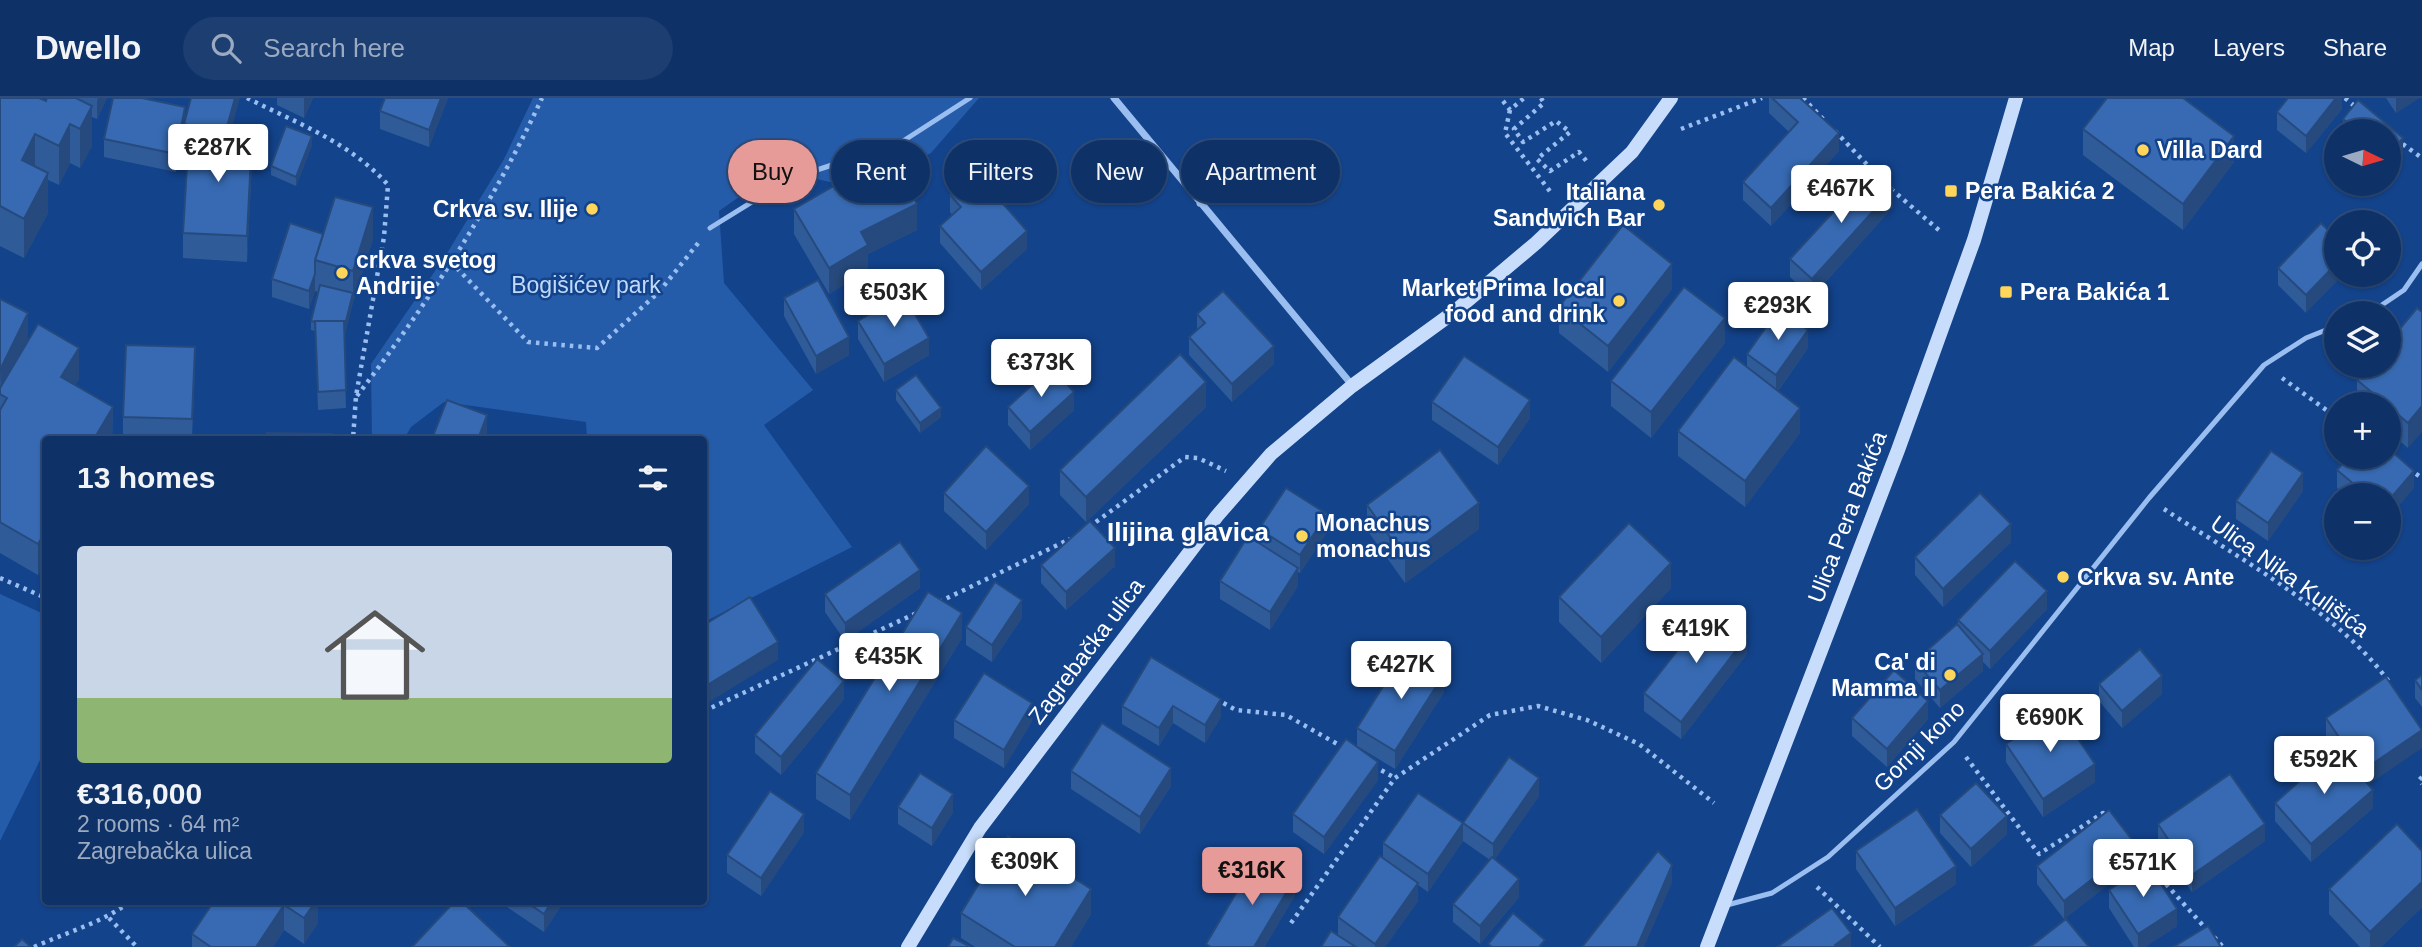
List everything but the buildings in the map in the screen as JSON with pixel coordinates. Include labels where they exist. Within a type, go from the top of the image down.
[{"type":"street","points":[[1114,98],[1352,386]]},
{"type":"street","name":"Zagrebačka ulica","points":[[908,947],[980,828],[1217,516],[1271,454],[1352,386],[1454,312],[1568,214],[1632,152],[1671,98]]},
{"type":"street","name":"Ulica Pera Bakića","points":[[1707,947],[1902,440],[1974,240],[2016,98]]},
{"type":"street","points":[[1695,947],[1722,906]]},
{"type":"lane","points":[[710,228],[789,178],[900,142],[970,98]]},
{"type":"lane","points":[[2388,301],[2404,290],[2422,264]]},
{"type":"lane","name":"Gornji kono","points":[[1722,906],[1772,893],[1828,857],[1954,742],[2149,498],[2264,365],[2306,338],[2324,331]]},
{"type":"path","points":[[247,98],[338,143],[370,165],[388,185],[384,237],[356,396],[353,436]]},
{"type":"path","points":[[356,396],[451,262],[513,161],[542,98]]},
{"type":"path","points":[[1524,98],[1510,110],[1505,133],[1568,214]]},
{"type":"path","points":[[1541,98],[1544,103],[1514,130],[1523,142],[1556,121],[1570,132],[1537,159],[1550,171],[1579,152],[1604,180]]},
{"type":"path","points":[[1673,132],[1762,98]]},
{"type":"path","points":[[1803,98],[1878,176]]},
{"type":"path","points":[[2345,98],[2365,115]]},
{"type":"path","points":[[1503,101],[1510,110]]},
{"type":"path","points":[[2401,143],[2422,158]]},
{"type":"path","points":[[1887,186],[1906,206],[1940,231]]},
{"type":"path","points":[[451,262],[528,342],[597,348],[659,292],[710,228]]},
{"type":"path","points":[[2264,365],[2324,408]]},
{"type":"path","points":[[1085,530],[1185,457],[1198,458],[1250,481]]},
{"type":"path","points":[[2407,467],[2422,478]]},
{"type":"path","name":"Ulica Nika Kulišića","points":[[2149,498],[2301,600],[2372,658],[2393,688]]},
{"type":"path","points":[[934,604],[1073,538]]},
{"type":"path","points":[[0,578],[42,596]]},
{"type":"path","points":[[707,710],[922,610]]},
{"type":"path","points":[[1214,697],[1236,710],[1286,715],[1350,751]]},
{"type":"path","points":[[1291,923],[1395,778],[1490,715],[1538,706],[1587,720],[1639,744],[1714,803]]},
{"type":"path","points":[[1954,742],[2039,854],[2103,813],[2112,823]]},
{"type":"path","points":[[1373,765],[1395,778]]},
{"type":"path","points":[[2422,777],[2419,780],[2422,784]]},
{"type":"path","points":[[2131,844],[2223,947]]},
{"type":"path","points":[[1802,873],[1880,947]]},
{"type":"path","points":[[34,947],[109,918],[126,905]]},
{"type":"path","points":[[109,918],[137,947]]},
{"type":"green space","name":"Bogišićev park","points":[[533,98],[979,98],[930,154],[930,140],[831,140],[831,182],[817,179],[817,140],[728,140],[728,203],[730,203],[719,211],[724,283],[813,390],[764,425],[852,547],[707,620],[707,436],[587,436],[586,422],[444,402],[411,427],[406,436],[372,436],[371,364],[446,255],[504,159]]},
{"type":"green space","points":[[0,594],[42,613],[42,756],[0,841]]},
{"type":"place","name":"Villa Dard","points":[[2143,150]]},
{"type":"place","name":"Pera Bakića 2","points":[[1951,191]]},
{"type":"place","name":"Italiana Sandwich Bar","points":[[1659,205]]},
{"type":"place","name":"Crkva sv. Ilije","points":[[592,209]]},
{"type":"place","name":"crkva svetog Andrije","points":[[342,273]]},
{"type":"place","name":"Pera Bakića 1","points":[[2006,292]]},
{"type":"place","name":"Market Prima local food and drink","points":[[1619,301]]},
{"type":"place","name":"Monachus monachus","points":[[1302,536]]},
{"type":"place","name":"Crkva sv. Ante","points":[[2063,577]]},
{"type":"place","name":"Ca' di Mamma II","points":[[1950,675]]},
{"type":"district","name":"Ilijina glavica","points":[[1188,532]]}]
